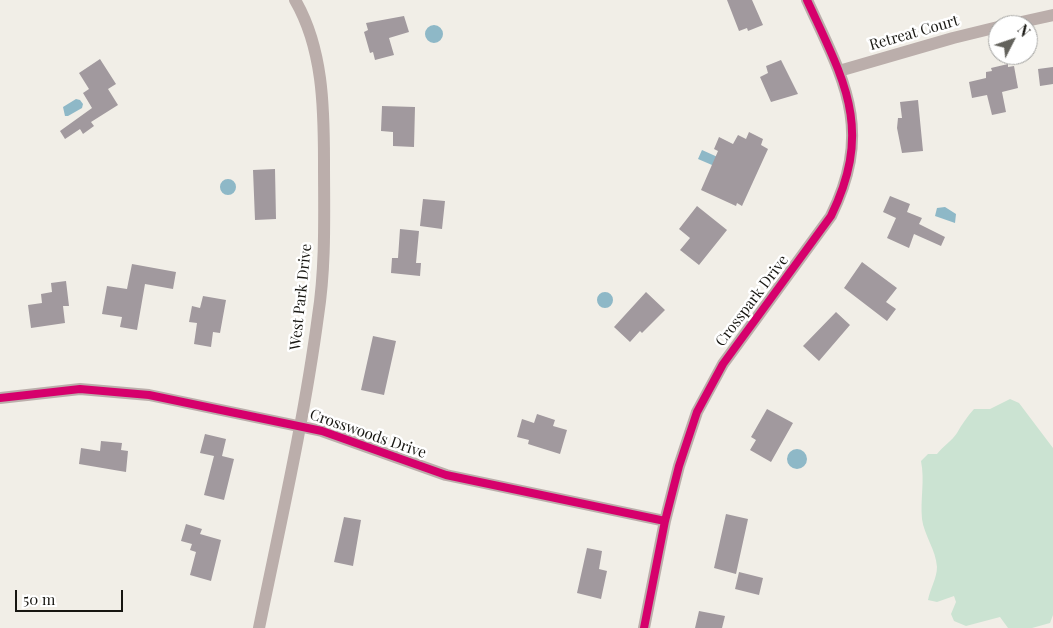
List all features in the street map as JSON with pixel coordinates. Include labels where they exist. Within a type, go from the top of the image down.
[{"type":"street","name":"West Park Drive","points":[[259,628],[299,425],[322,282],[324,127],[320,71],[311,38],[295,0]]},
{"type":"street","name":"Crosspark Drive","points":[[644,628],[665,521],[679,466],[709,387],[723,364],[831,216],[843,192],[852,160],[853,120],[839,71],[807,0]]},
{"type":"street","points":[[1038,18],[1053,15]]},
{"type":"street","name":"Retreat Court","points":[[839,71],[988,29]]},
{"type":"street","name":"Crosswoods Drive","points":[[0,398],[35,392],[89,390],[150,395],[322,431],[446,475],[665,521]]},
{"type":"green space","points":[[1010,399],[1019,403],[1053,448],[1053,615],[1050,623],[1032,628],[1008,628],[1000,617],[966,626],[954,621],[951,614],[956,602],[954,596],[937,602],[928,600],[937,567],[935,555],[922,519],[923,476],[921,461],[928,454],[937,454],[955,436],[974,409],[990,409]]},
{"type":"water","points":[[434,25],[440,28],[443,34],[440,40],[434,43],[428,40],[425,34],[428,28]]},
{"type":"water","points":[[76,99],[80,100],[83,104],[82,108],[65,116],[63,107]]},
{"type":"water","points":[[702,150],[722,159],[719,168],[698,159]]},
{"type":"water","points":[[228,179],[234,181],[236,187],[234,193],[228,195],[222,193],[220,187],[222,181]]},
{"type":"water","points":[[945,207],[956,214],[955,223],[935,216],[937,208]]},
{"type":"water","points":[[605,292],[611,294],[613,300],[611,306],[605,308],[599,306],[597,300],[599,294]]},
{"type":"water","points":[[797,449],[804,452],[807,459],[804,466],[797,469],[790,466],[787,459],[790,452]]},
{"type":"building","points":[[727,0],[752,0],[763,25],[748,31],[747,28],[739,31]]},
{"type":"building","points":[[404,16],[409,32],[389,38],[394,55],[375,60],[373,52],[370,53],[364,32],[368,30],[366,23]]},
{"type":"building","points":[[100,59],[116,84],[108,89],[118,105],[91,122],[94,126],[83,134],[80,129],[65,139],[60,131],[92,108],[83,93],[89,89],[79,73]]},
{"type":"building","points":[[781,60],[798,94],[771,102],[760,77],[768,73],[766,66]]},
{"type":"building","points":[[1004,65],[1008,65],[1008,67],[1014,66],[1018,88],[1002,92],[1006,112],[992,115],[987,95],[972,98],[969,82],[986,78],[986,72],[992,71],[991,68]]},
{"type":"building","points":[[1053,67],[1053,84],[1040,86],[1038,69]]},
{"type":"building","points":[[918,100],[923,151],[902,153],[897,128],[898,118],[902,118],[900,102]]},
{"type":"building","points":[[382,106],[415,107],[414,147],[393,146],[393,132],[381,131]]},
{"type":"building","points":[[749,132],[763,139],[761,145],[768,149],[742,206],[737,203],[736,206],[701,190],[718,151],[714,149],[719,137],[733,144],[738,135],[746,139]]},
{"type":"building","points":[[275,169],[276,219],[255,220],[253,170]]},
{"type":"building","points":[[890,196],[910,204],[907,212],[922,218],[919,224],[945,237],[941,246],[914,234],[909,248],[887,238],[896,218],[883,212]]},
{"type":"building","points":[[423,199],[445,201],[442,229],[420,226]]},
{"type":"building","points":[[697,206],[727,230],[699,265],[680,250],[690,238],[679,229]]},
{"type":"building","points":[[400,229],[419,231],[416,263],[421,263],[420,276],[391,273],[392,258],[398,258]]},
{"type":"building","points":[[862,262],[897,288],[886,302],[896,309],[887,321],[844,288]]},
{"type":"building","points":[[132,264],[176,272],[173,289],[145,284],[137,330],[120,327],[122,317],[102,314],[107,286],[127,289]]},
{"type":"building","points":[[66,281],[69,306],[63,306],[65,323],[31,328],[28,305],[42,303],[41,294],[52,292],[51,283]]},
{"type":"building","points":[[646,292],[665,310],[630,342],[614,327]]},
{"type":"building","points":[[203,296],[226,300],[220,333],[213,332],[211,347],[194,344],[197,323],[189,322],[192,306],[200,308]]},
{"type":"building","points":[[836,312],[850,325],[819,361],[803,346]]},
{"type":"building","points":[[373,336],[396,341],[384,395],[361,390]]},
{"type":"building","points":[[767,409],[793,423],[771,462],[750,450],[756,440],[751,437]]},
{"type":"building","points":[[537,414],[555,420],[553,426],[567,430],[560,454],[528,444],[529,440],[517,437],[522,419],[534,423]]},
{"type":"building","points":[[205,434],[226,439],[222,456],[234,459],[224,500],[204,495],[214,456],[200,453]]},
{"type":"building","points":[[101,441],[122,443],[121,450],[128,451],[126,472],[79,464],[81,448],[100,451]]},
{"type":"building","points":[[726,514],[748,519],[736,574],[714,568]]},
{"type":"building","points":[[344,517],[361,520],[353,566],[334,562]]},
{"type":"building","points":[[186,524],[202,529],[200,534],[221,540],[211,581],[190,575],[196,552],[190,550],[192,544],[181,541]]},
{"type":"building","points":[[587,548],[602,551],[599,569],[607,571],[601,599],[577,593]]},
{"type":"building","points":[[739,572],[763,578],[759,595],[735,589]]},
{"type":"building","points":[[699,611],[725,616],[722,628],[695,628]]},
{"type":"cycle path","points":[[644,628],[665,521],[679,466],[697,412],[723,364],[831,216],[844,185],[851,157],[852,130],[849,105],[842,81],[807,0]]},
{"type":"cycle path","points":[[0,398],[80,389],[149,395],[322,431],[446,475],[665,521]]}]
